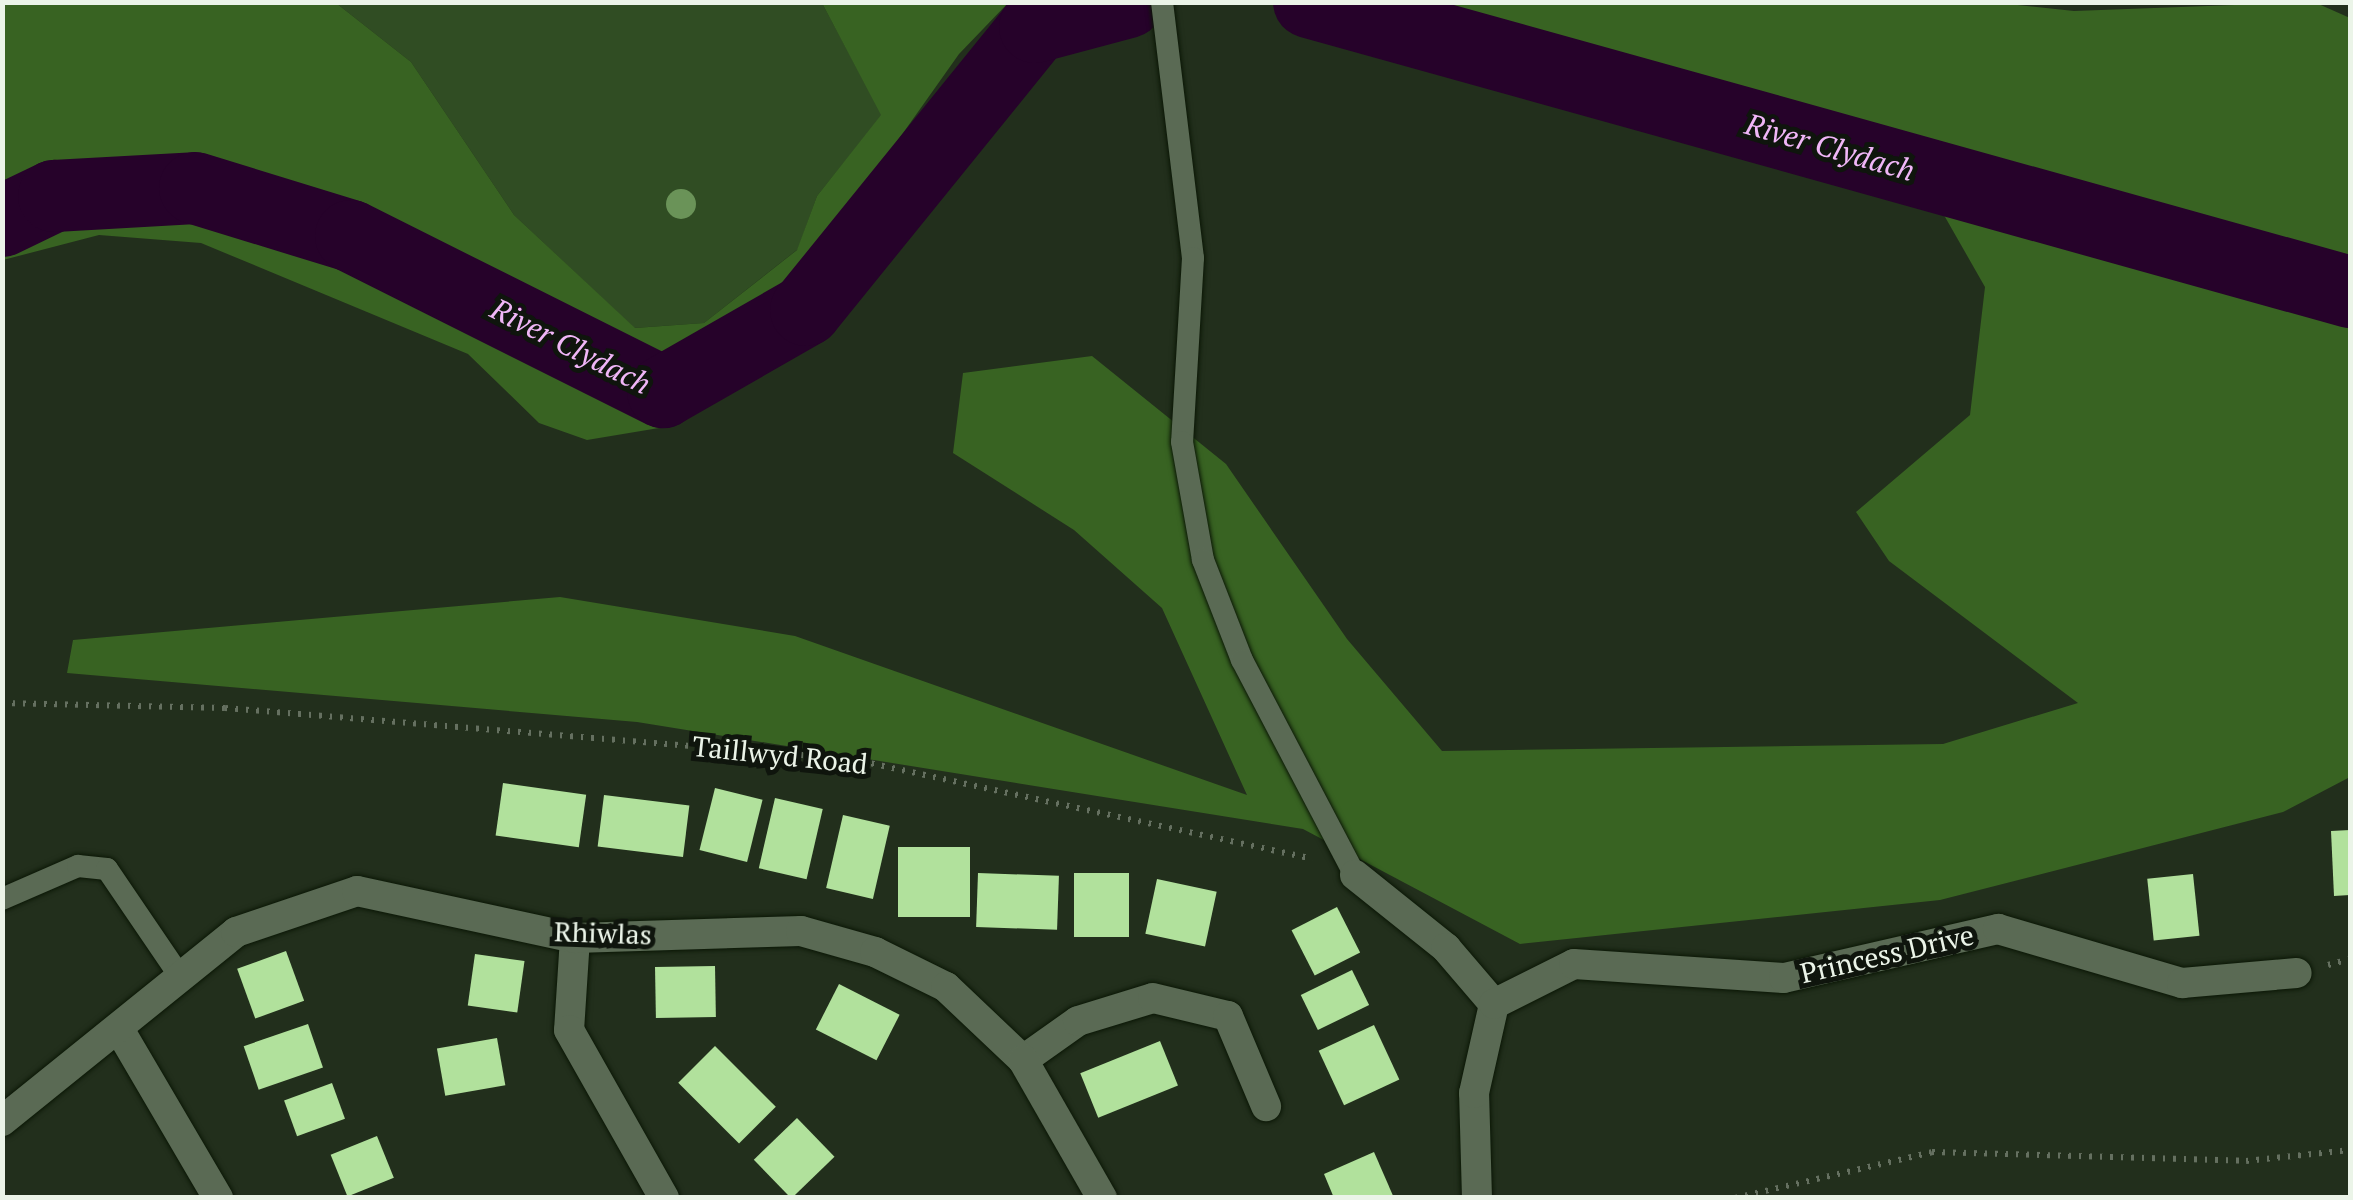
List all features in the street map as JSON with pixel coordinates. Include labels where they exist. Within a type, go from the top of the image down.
[{"type":"street","points":[[1355,875],[1446,948],[1494,1004],[1474,1092],[1478,1198]]},
{"type":"street","name":"Rhiwlas","points":[[2,1121],[236,932],[357,891],[575,938],[801,931],[875,952],[946,987],[1023,1060],[1102,1198]]},
{"type":"street","name":"Princess Drive","points":[[1494,1004],[1574,964],[1784,978],[1998,929],[2182,983],[2297,973]]},
{"type":"street","points":[[575,938],[569,1030],[664,1198]]},
{"type":"street","points":[[1023,1060],[1078,1022],[1153,998],[1228,1016],[1266,1106]]},
{"type":"street","points":[[118,1028],[218,1198]]},
{"type":"lane","points":[[1162,2],[1193,258],[1182,442],[1203,560],[1242,660],[1355,875]]},
{"type":"lane","points":[[2,898],[78,866],[107,868],[181,978]]},
{"type":"path","name":"Taillwyd Road","points":[[2,703],[225,708],[851,759],[1207,830],[1355,875]]},
{"type":"path","points":[[1735,1198],[1932,1152],[2246,1161],[2350,1150]]},
{"type":"green space","points":[[3,2],[336,3],[411,62],[514,215],[635,328],[704,323],[797,250],[817,196],[881,115],[822,3],[1008,3],[959,54],[845,215],[750,374],[671,426],[587,440],[539,423],[468,354],[201,243],[99,235],[3,260]]},
{"type":"green space","points":[[1989,2],[2074,11],[2314,2],[2350,18],[2350,777],[2283,812],[1940,900],[1520,944],[1303,829],[637,722],[67,673],[73,640],[560,597],[795,636],[1247,795],[1162,608],[1074,530],[953,453],[963,373],[1092,356],[1226,464],[1347,639],[1442,751],[1943,744],[2078,703],[1889,561],[1856,512],[1970,415],[1985,287],[1900,138],[1398,3]]},
{"type":"green space","points":[[336,3],[822,3],[882,115],[817,196],[798,249],[704,323],[634,328],[514,215],[411,62]]},
{"type":"building","points":[[503,783],[586,795],[579,847],[496,835]]},
{"type":"building","points":[[715,788],[763,800],[747,862],[700,850]]},
{"type":"building","points":[[604,795],[689,805],[683,857],[598,847]]},
{"type":"building","points":[[775,798],[823,809],[807,879],[759,868]]},
{"type":"building","points":[[843,815],[890,826],[873,899],[826,888]]},
{"type":"building","points":[[2350,830],[2350,895],[2334,896],[2331,831]]},
{"type":"building","points":[[898,847],[970,847],[970,917],[898,917]]},
{"type":"building","points":[[978,873],[1059,876],[1057,930],[976,927]]},
{"type":"building","points":[[1074,873],[1129,873],[1129,937],[1074,937]]},
{"type":"building","points":[[2193,874],[2199,936],[2154,940],[2147,879]]},
{"type":"building","points":[[1157,879],[1217,892],[1205,946],[1145,934]]},
{"type":"building","points":[[1337,907],[1360,952],[1315,976],[1292,930]]},
{"type":"building","points":[[286,951],[304,1001],[255,1019],[237,969]]},
{"type":"building","points":[[475,954],[525,961],[517,1012],[468,1005]]},
{"type":"building","points":[[715,966],[716,1017],[656,1018],[655,967]]},
{"type":"building","points":[[1352,970],[1369,1005],[1318,1030],[1301,995]]},
{"type":"building","points":[[839,984],[900,1015],[876,1060],[816,1029]]},
{"type":"building","points":[[308,1024],[323,1067],[259,1090],[244,1046]]},
{"type":"building","points":[[1374,1025],[1399,1079],[1344,1105],[1319,1051]]},
{"type":"building","points":[[497,1038],[505,1085],[445,1096],[437,1049]]},
{"type":"building","points":[[1160,1041],[1178,1086],[1098,1118],[1080,1073]]},
{"type":"building","points":[[715,1046],[776,1107],[739,1144],[678,1083]]},
{"type":"building","points":[[332,1083],[345,1119],[297,1136],[284,1100]]},
{"type":"building","points":[[797,1118],[835,1157],[792,1198],[754,1160]]},
{"type":"building","points":[[377,1136],[394,1178],[347,1196],[331,1155]]},
{"type":"building","points":[[1374,1152],[1394,1198],[1334,1198],[1324,1174]]},
{"type":"waterway","name":"River Clydach","points":[[2,221],[54,196],[195,188],[351,236],[663,392],[806,310],[1035,27],[1128,2]]},
{"type":"waterway","name":"River Clydach","points":[[1309,2],[2350,292]]}]
